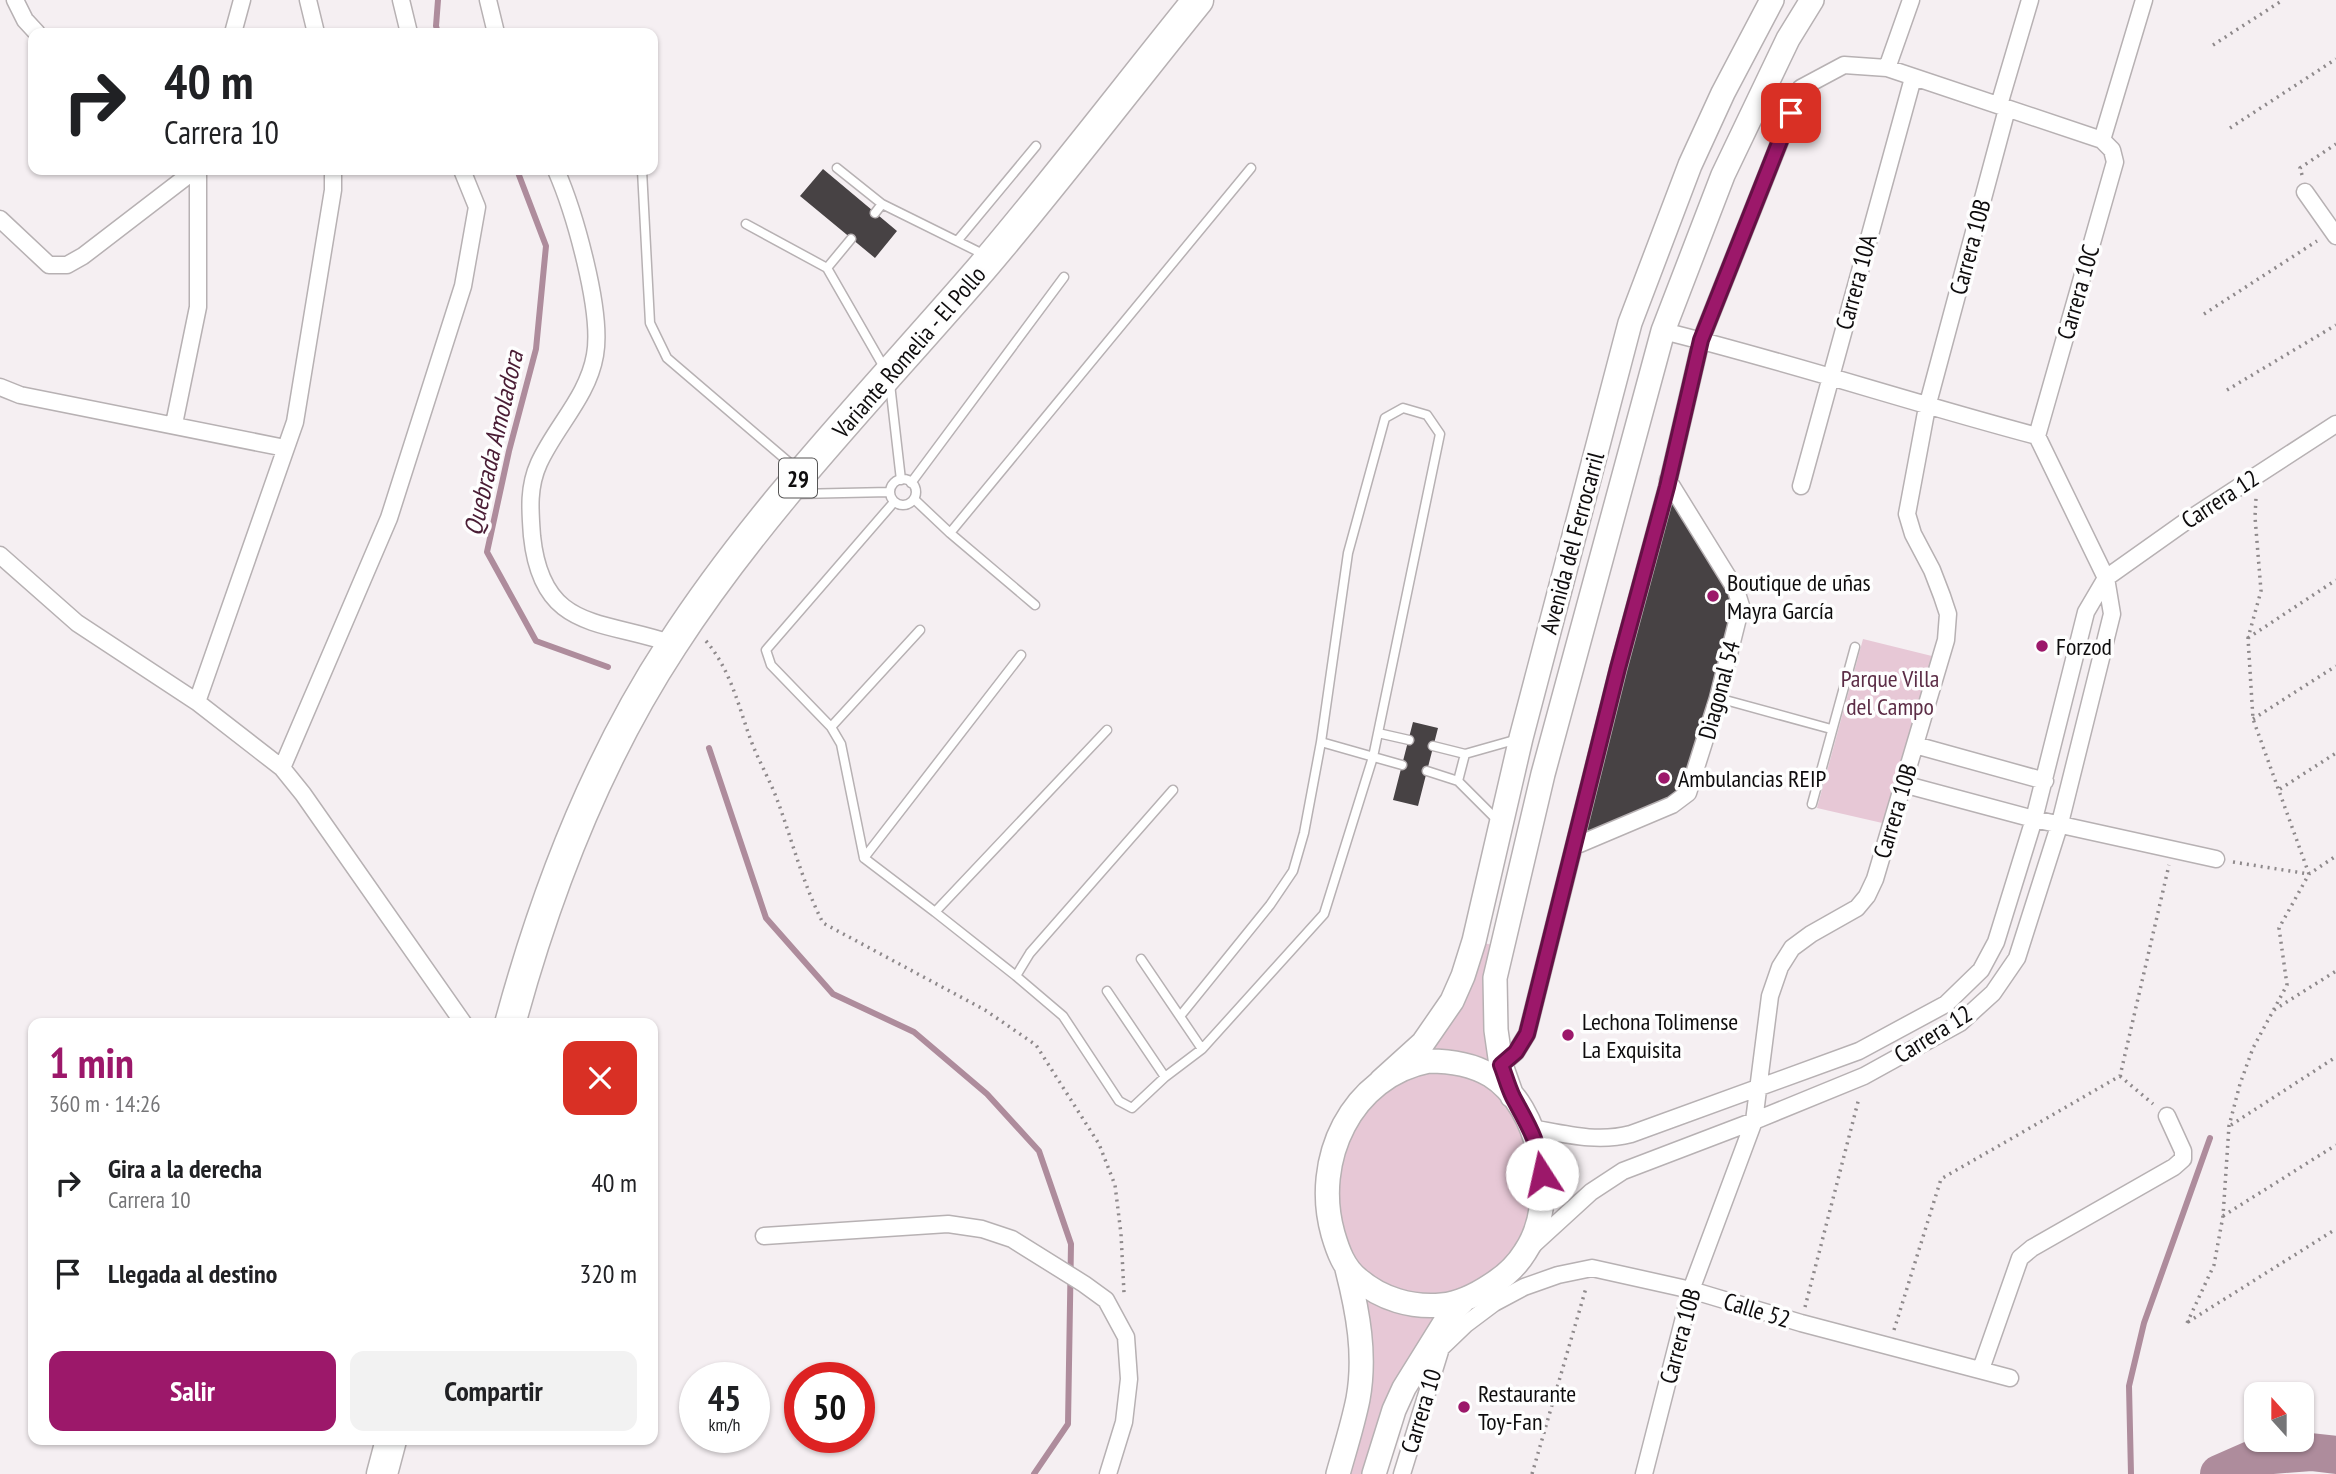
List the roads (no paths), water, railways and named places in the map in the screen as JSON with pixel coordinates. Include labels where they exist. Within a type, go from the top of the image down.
[{"type":"highway","name":"Variante Romelia - El Pollo","points":[[514,1018],[555,878],[584,809],[622,730],[673,644],[730,564],[794,484],[991,258],[1198,0]]},
{"type":"highway","points":[[382,1474],[390,1445]]},
{"type":"main road","name":"Avenida del Ferrocarril","points":[[1381,1081],[1423,1043],[1452,1001],[1463,976],[1474,941],[1521,738],[1630,323],[1690,165],[1723,93],[1772,0]]},
{"type":"main road","name":"Avenida del Ferrocarril","points":[[1512,1096],[1501,1065],[1494,1003],[1495,978],[1543,774],[1663,331],[1723,175],[1788,39],[1812,0]]},
{"type":"main road","points":[[1338,1474],[1358,1400],[1361,1378],[1359,1318],[1347,1269],[1329,1220],[1326,1195],[1329,1169],[1347,1120],[1362,1099],[1381,1081],[1395,1071],[1412,1065],[1447,1061],[1478,1069],[1503,1084],[1531,1128],[1541,1158],[1543,1190],[1538,1222],[1526,1252],[1498,1280],[1464,1300],[1450,1314],[1404,1388],[1394,1410],[1374,1474]]},
{"type":"main road","points":[[1347,1269],[1372,1289],[1402,1302],[1433,1306],[1464,1300]]},
{"type":"street","points":[[15,0],[33,28]]},
{"type":"street","points":[[234,28],[242,0]]},
{"type":"street","points":[[308,0],[315,28]]},
{"type":"street","points":[[401,0],[408,28]]},
{"type":"street","points":[[488,0],[495,28]]},
{"type":"street","points":[[1887,68],[1910,0]]},
{"type":"street","name":"Carrera 10B","points":[[1644,1474],[1691,1290],[1754,1121],[1770,996],[1780,967],[1792,948],[1857,908],[1867,896],[1875,879],[1946,640],[1948,614],[1933,570],[1913,534],[1907,514],[1927,407],[2030,0]]},
{"type":"street","points":[[1501,1065],[1516,1052],[1527,1034],[1701,340],[1801,88],[1844,65],[1887,68],[2102,140],[2144,0]]},
{"type":"street","name":"Carrera 10A","points":[[1801,486],[1913,78]]},
{"type":"street","name":"Carrera 10C","points":[[2037,436],[2115,162],[2112,150],[2102,140]]},
{"type":"street","points":[[0,219],[49,265],[67,265],[83,256],[189,175]]},
{"type":"street","points":[[174,424],[198,307],[196,175]]},
{"type":"street","points":[[197,702],[295,422],[333,190],[333,175]]},
{"type":"street","points":[[282,768],[389,518],[463,286],[477,207],[464,175]]},
{"type":"street","points":[[558,175],[569,200],[595,311],[596,354],[586,387],[539,464],[530,489],[538,572],[548,591],[582,620],[673,644]]},
{"type":"street","points":[[2305,192],[2334,233]]},
{"type":"street","points":[[1663,331],[2037,436],[2106,578]]},
{"type":"street","points":[[0,387],[20,395],[174,424],[285,449]]},
{"type":"street","name":"Carrera 12","points":[[1531,1128],[1592,1139],[1614,1139],[1860,1051],[1946,1003],[1981,970],[1996,942],[2045,781],[2086,612],[2106,578],[2185,522],[2336,424]]},
{"type":"street","name":"Diagonal 54","points":[[1574,846],[1672,805],[1688,793],[1718,698],[1741,606],[1736,590],[1668,480]]},
{"type":"street","points":[[0,555],[77,624],[197,702],[282,768],[460,1018]]},
{"type":"street","name":"Carrera 12","points":[[1526,1252],[1591,1192],[1623,1171],[1864,1076],[1960,1023],[1993,993],[2017,958],[2060,824],[2112,614],[2106,578]]},
{"type":"street","points":[[1914,745],[2045,781]]},
{"type":"street","points":[[1903,784],[2034,818],[2216,859]]},
{"type":"street","points":[[1946,1003],[1960,1023]]},
{"type":"street","points":[[1982,1369],[2020,1258],[2032,1248],[2183,1160],[2182,1151],[2166,1116]]},
{"type":"street","points":[[764,1236],[948,1224],[982,1228],[1012,1239],[1084,1284],[1106,1300],[1126,1338],[1129,1379],[1124,1422],[1108,1474]]},
{"type":"street","name":"Calle 52","points":[[1441,1348],[1466,1324],[1494,1303],[1524,1287],[1558,1275],[1592,1268],[1691,1290],[1801,1323],[2010,1377]]},
{"type":"street","name":"Carrera 10","points":[[1402,1474],[1441,1348]]},
{"type":"lane","points":[[958,240],[1036,146]]},
{"type":"lane","points":[[837,167],[882,204],[991,258]]},
{"type":"lane","points":[[950,533],[1251,169]]},
{"type":"lane","points":[[642,175],[650,323],[667,358],[794,484],[890,492]]},
{"type":"lane","points":[[875,213],[882,204]]},
{"type":"lane","points":[[746,224],[827,268],[890,376],[901,480]]},
{"type":"lane","points":[[827,268],[851,239]]},
{"type":"lane","points":[[911,483],[1064,277]]},
{"type":"lane","points":[[894,502],[766,650],[771,665],[831,727],[841,744],[864,858],[936,912],[1063,1016],[1119,1101],[1132,1108],[1165,1077],[1202,1049],[1324,914],[1373,757],[1440,434],[1427,415],[1403,408],[1385,418],[1348,553],[1321,742],[1304,833],[1293,871],[1270,905],[1181,1015]]},
{"type":"lane","points":[[894,502],[905,505],[914,499],[916,493],[911,483],[901,480]]},
{"type":"lane","points":[[894,502],[890,492],[892,486],[901,480]]},
{"type":"lane","points":[[914,499],[1035,605]]},
{"type":"lane","points":[[831,727],[920,630]]},
{"type":"lane","points":[[1812,804],[1855,647]]},
{"type":"lane","points":[[864,858],[1021,655]]},
{"type":"lane","points":[[1718,698],[1831,729]]},
{"type":"lane","points":[[936,912],[1107,730]]},
{"type":"lane","points":[[1378,733],[1409,740]]},
{"type":"lane","points":[[1433,746],[1465,754],[1521,738]]},
{"type":"lane","points":[[1321,742],[1402,765]]},
{"type":"lane","points":[[1458,781],[1465,754]]},
{"type":"lane","points":[[1427,771],[1458,781],[1501,824]]},
{"type":"lane","points":[[1016,976],[1030,953],[1173,790]]},
{"type":"lane","points":[[1141,959],[1202,1049]]},
{"type":"lane","points":[[1107,991],[1165,1077]]},
{"type":"waterway","name":"Quebrada Amoladora","points":[[437,28],[438,0]]},
{"type":"waterway","name":"Quebrada Amoladora","points":[[519,175],[546,246],[536,349],[509,451],[487,552],[536,641],[608,667]]},
{"type":"waterway","points":[[709,748],[766,918],[833,994],[914,1032],[987,1094],[1039,1151],[1071,1244],[1068,1424],[1034,1474]]},
{"type":"waterway","points":[[2131,1474],[2129,1386],[2144,1323],[2210,1138]]},
{"type":"waterway","points":[[2219,1474],[2260,1456],[2311,1452],[2336,1455]]},
{"type":"place","name":"Boutique de uñas Mayra García","points":[[1713,596]]},
{"type":"place","name":"Forzod","points":[[2042,646]]},
{"type":"place","name":"Ambulancias REIP","points":[[1664,778]]},
{"type":"place","name":"Lechona Tolimense La Exquisita","points":[[1568,1035]]},
{"type":"place","name":"Restaurante Toy-Fan","points":[[1464,1407]]},
{"type":"park label","name":"Parque Villa del Campo","points":[[1890,692]]}]
